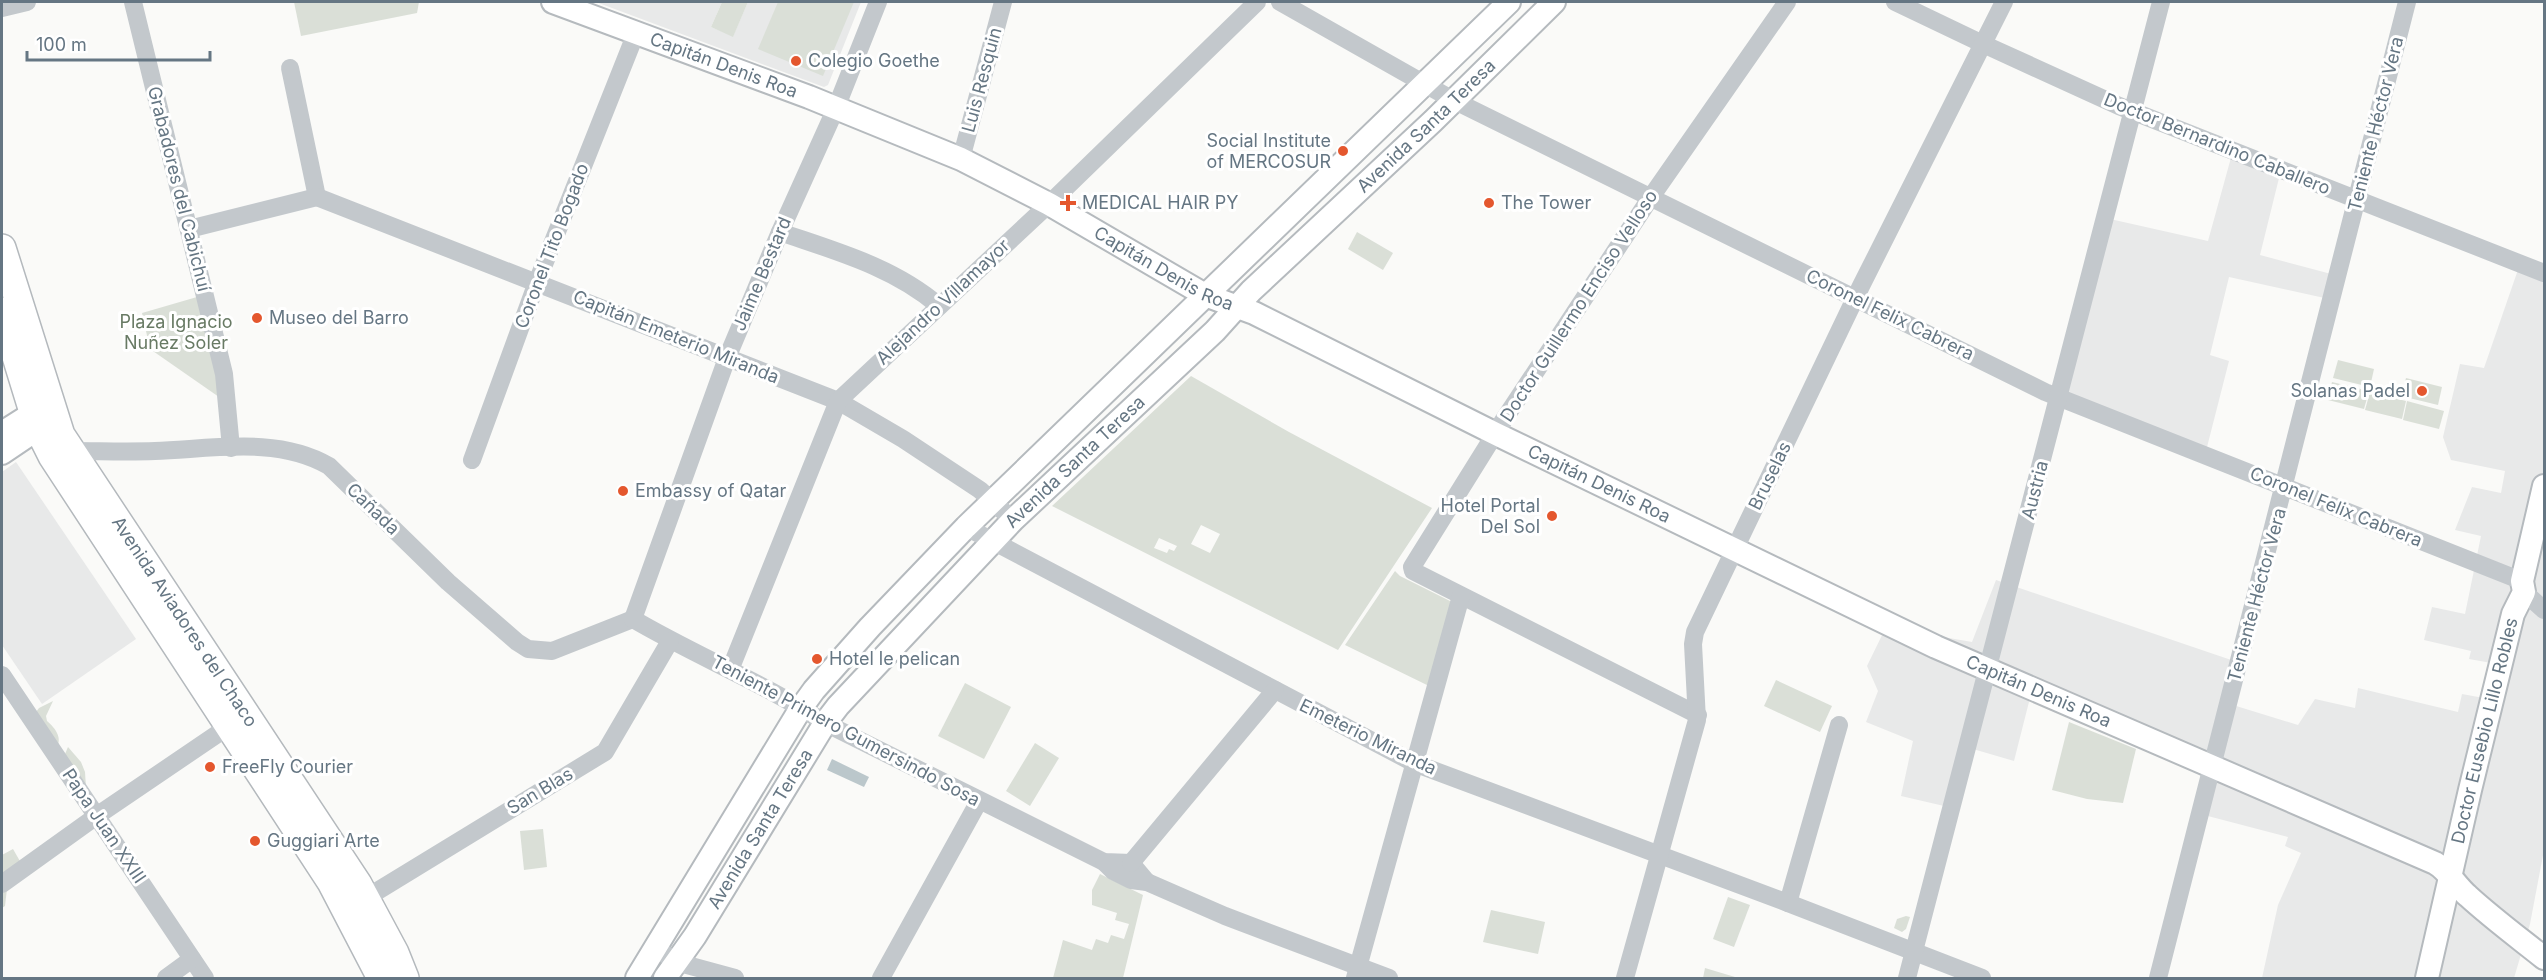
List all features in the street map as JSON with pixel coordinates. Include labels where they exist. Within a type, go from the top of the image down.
[{"type":"highway","name":"Avenida Aviadores del Chaco","points":[[2,248],[44,415],[51,456],[366,898],[395,953],[405,978]]},
{"type":"highway","name":"Avenida Aviadores del Chaco","points":[[2,311],[44,415],[72,451],[238,720],[331,882],[381,978]]},
{"type":"main road","name":"Capitán Denis Roa","points":[[553,2],[836,108],[961,159],[1049,204],[1205,295],[1238,306],[1496,435],[1734,550],[1986,670],[2435,863],[2442,867],[2470,897],[2544,958]]},
{"type":"main road","name":"Avenida Santa Teresa","points":[[637,978],[801,708],[870,627],[966,527],[1509,2]]},
{"type":"main road","name":"Avenida Santa Teresa","points":[[670,970],[695,936],[825,723],[869,672],[1013,520],[1215,331],[1238,306],[1554,2]]},
{"type":"main road","points":[[2,433],[44,415]]},
{"type":"main road","points":[[2,453],[44,415]]},
{"type":"main road","name":"Doctor Eusebio Lillo Robles","points":[[2427,978],[2513,614],[2523,586],[2544,486]]},
{"type":"street","points":[[2,8],[27,2]]},
{"type":"street","name":"Grabadores del Cabichuí","points":[[133,2],[224,374],[231,448]]},
{"type":"street","name":"Jaime Bestard","points":[[633,619],[727,358],[836,108],[878,2]]},
{"type":"street","name":"Luis Resquin","points":[[961,159],[1003,2]]},
{"type":"street","name":"Alejandro Villamayor","points":[[730,670],[838,401],[1049,204],[1257,2]]},
{"type":"street","name":"Coronel Felix Cabrera","points":[[1280,2],[1453,100],[2059,397],[2285,487],[2523,586],[2544,610]]},
{"type":"street","name":"Doctor Guillermo Enciso Velloso","points":[[1698,715],[1413,572],[1412,567],[1651,197],[1787,2]]},
{"type":"street","name":"Doctor Bernardino Caballero","points":[[1895,2],[2133,111],[2544,273]]},
{"type":"street","name":"Bruselas","points":[[1625,978],[1698,715],[1693,644],[1695,632],[1856,298],[2004,2]]},
{"type":"street","name":"Austria","points":[[1907,978],[2161,2]]},
{"type":"street","name":"Teniente Héctor Vera","points":[[2158,978],[2407,2]]},
{"type":"street","name":"Coronel Tito Bogado","points":[[472,460],[537,282],[636,33]]},
{"type":"street","points":[[189,229],[316,197],[290,68]]},
{"type":"street","name":"Capitán Emeterio Miranda","points":[[316,197],[838,401],[903,439],[980,490],[1013,520]]},
{"type":"street","points":[[780,232],[887,272],[920,289],[939,306]]},
{"type":"street","name":"Cañada","points":[[72,451],[231,448],[292,451],[315,458],[329,466],[448,582],[528,649],[552,651],[633,619]]},
{"type":"street","name":"Emeterio Miranda","points":[[966,527],[992,543],[1414,763],[1982,978]]},
{"type":"street","points":[[1357,973],[1461,596]]},
{"type":"street","name":"Teniente Primero Gumersindo Sosa","points":[[633,619],[825,723],[1104,862]]},
{"type":"street","name":"San Blas","points":[[366,898],[605,752],[670,640]]},
{"type":"street","name":"Papa Juan XXIII","points":[[2,675],[98,815],[205,978]]},
{"type":"street","points":[[1131,863],[1275,690]]},
{"type":"street","points":[[2,884],[98,815],[238,720]]},
{"type":"street","points":[[1788,903],[1839,725]]},
{"type":"street","points":[[881,978],[979,801]]},
{"type":"street","points":[[1104,862],[1131,863],[1147,882]]},
{"type":"street","points":[[1104,862],[1113,871],[1131,880],[1147,882],[1357,973],[1389,978]]},
{"type":"street","points":[[655,947],[670,970],[735,978]]},
{"type":"street","points":[[166,978],[192,959]]},
{"type":"shaded area","name":"Colegio Goethe","points":[[596,2],[722,2],[711,27],[733,36],[748,2],[861,2],[828,85],[824,87]]},
{"type":"shaded area","points":[[2232,154],[2280,174],[2260,255],[2335,275],[2329,299],[2229,277],[2210,355],[2229,361],[2206,451],[2063,395],[2110,219],[2208,241]]},
{"type":"shaded area","points":[[2521,261],[2544,270],[2544,850],[2530,924],[2514,978],[2262,978],[2278,905],[2301,853],[2285,846],[2288,837],[2204,815],[2206,766],[2031,694],[2014,761],[1973,749],[1957,809],[1901,796],[1913,741],[1866,722],[1878,691],[1867,666],[1886,627],[1972,642],[1996,580],[2243,664],[2233,705],[2298,725],[2315,699],[2355,708],[2358,688],[2458,712],[2462,694],[2489,699],[2497,664],[2469,659],[2471,651],[2424,640],[2432,607],[2465,614],[2481,536],[2455,530],[2472,487],[2501,493],[2505,471],[2451,460],[2443,437],[2460,364],[2484,368]]},
{"type":"shaded area","points":[[16,462],[136,639],[42,704],[2,645],[2,472]]},
{"type":"shaded area","points":[[832,759],[869,777],[864,787],[827,770]]},
{"type":"green space","points":[[294,2],[419,2],[417,13],[301,36]]},
{"type":"green space","points":[[722,2],[748,2],[733,37],[711,27]]},
{"type":"green space","points":[[778,2],[854,2],[823,76],[758,49]]},
{"type":"green space","points":[[1357,232],[1393,253],[1383,270],[1348,249]]},
{"type":"green space","name":"Plaza Ignacio Nuñez Soler","points":[[197,297],[216,374],[219,397],[150,349],[142,313]]},
{"type":"green space","name":"Solanas Padel","points":[[2338,360],[2374,369],[2370,387],[2333,378]]},
{"type":"green space","points":[[1191,376],[1289,432],[1432,508],[1338,650],[1052,506]],"holes":[[[1201,525],[1220,534],[1210,553],[1191,544]],[[1159,538],[1177,546],[1174,551],[1169,549],[1167,553],[1154,548]]]},
{"type":"green space","name":"Solanas Padel","points":[[2406,378],[2442,387],[2438,405],[2401,396]]},
{"type":"green space","name":"Solanas Padel","points":[[2332,382],[2369,391],[2364,409],[2328,400]]},
{"type":"green space","name":"Solanas Padel","points":[[2370,392],[2406,401],[2402,419],[2365,410]]},
{"type":"green space","name":"Solanas Padel","points":[[2407,401],[2444,411],[2439,429],[2403,420]]},
{"type":"green space","points":[[1395,571],[1400,576],[1450,601],[1451,604],[1429,686],[1345,645]]},
{"type":"green space","points":[[1776,680],[1832,706],[1820,732],[1764,706]]},
{"type":"green space","points":[[965,683],[1011,707],[984,759],[938,736]]},
{"type":"green space","points":[[53,701],[46,716],[59,737],[56,749],[36,712]]},
{"type":"green space","points":[[2069,722],[2136,749],[2123,803],[2087,799],[2052,790]]},
{"type":"green space","points":[[1035,743],[1059,758],[1030,806],[1006,791]]},
{"type":"green space","points":[[68,747],[81,762],[85,772],[86,787],[65,754]]},
{"type":"green space","points":[[543,829],[547,867],[524,870],[520,831]]},
{"type":"green space","points":[[13,849],[21,863],[8,880],[5,906],[2,908],[2,855]]},
{"type":"green space","points":[[1100,874],[1143,895],[1123,978],[1053,978],[1063,940],[1092,950],[1096,939],[1108,943],[1111,935],[1124,939],[1129,924],[1115,920],[1117,913],[1092,905],[1092,890]]},
{"type":"green space","points":[[1728,897],[1750,905],[1734,947],[1713,939]]},
{"type":"green space","points":[[1491,910],[1545,922],[1538,954],[1483,942]]},
{"type":"green space","points":[[1910,917],[1906,929],[1902,932],[1894,928],[1897,919]]},
{"type":"green space","points":[[1705,968],[1735,977],[1735,978],[1703,978]]},
{"type":"place","name":"Colegio Goethe","points":[[796,61]]},
{"type":"place","name":"Social Institute of MERCOSUR","points":[[1343,151]]},
{"type":"place","name":"MEDICAL HAIR PY","points":[[1068,203]]},
{"type":"place","name":"The Tower","points":[[1489,203]]},
{"type":"place","name":"Museo del Barro","points":[[257,318]]},
{"type":"place","name":"Solanas Padel","points":[[2422,391]]},
{"type":"place","name":"Embassy of Qatar","points":[[623,491]]},
{"type":"place","name":"Hotel Portal Del Sol","points":[[1552,516]]},
{"type":"place","name":"Hotel le pelican","points":[[817,659]]},
{"type":"place","name":"FreeFly Courier","points":[[210,767]]},
{"type":"place","name":"Guggiari Arte","points":[[255,841]]}]
